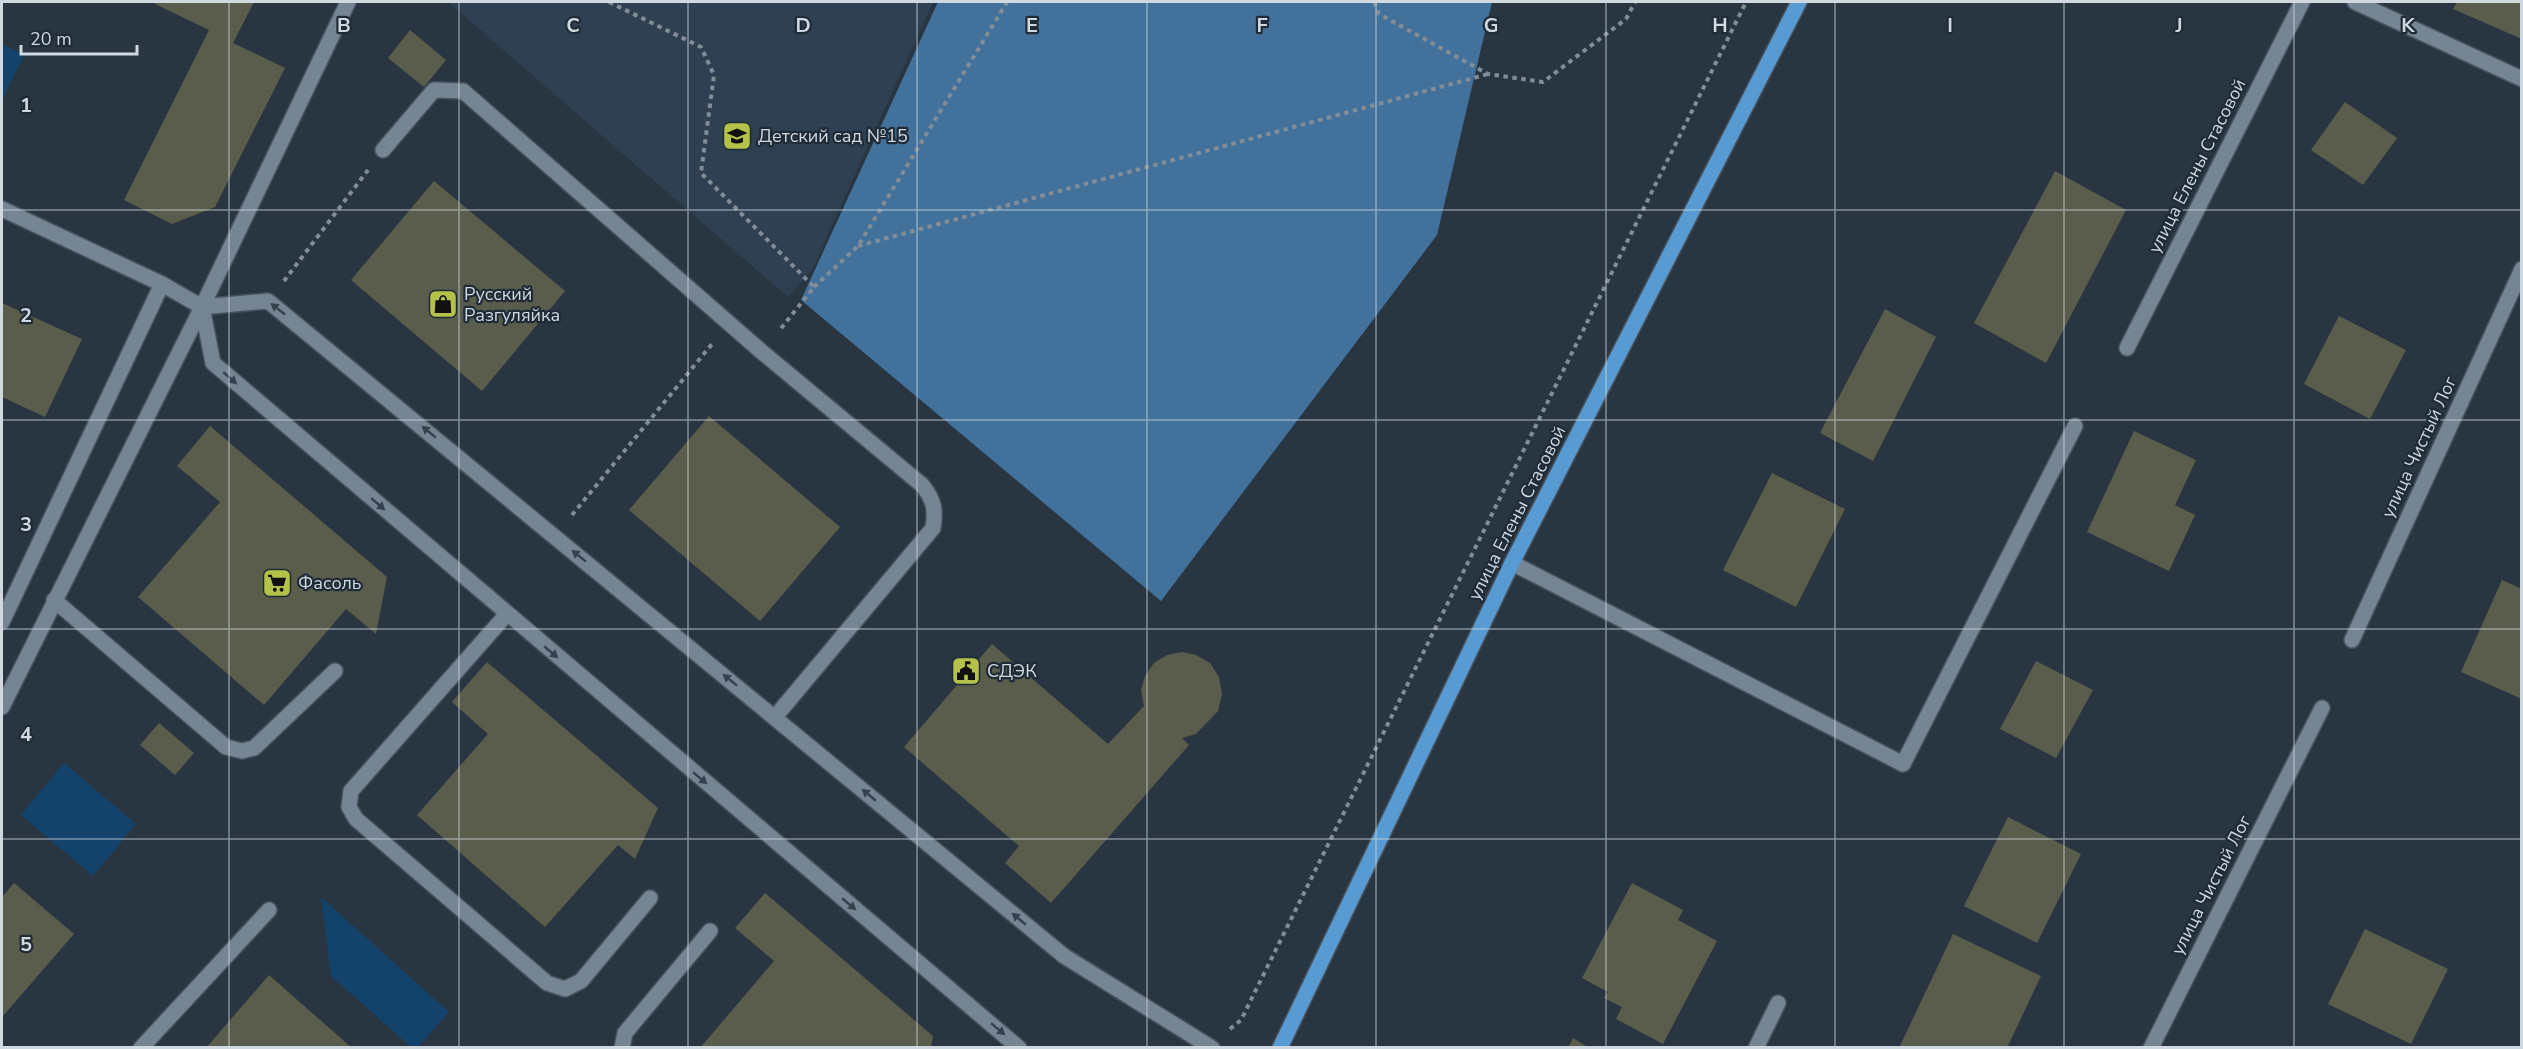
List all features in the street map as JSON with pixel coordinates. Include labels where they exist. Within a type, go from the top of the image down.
[{"type":"main road","name":"улица Елены Стасовой","points":[[1280,1047],[1512,563],[1799,2]]},
{"type":"street","points":[[2,707],[202,307],[348,2]]},
{"type":"street","name":"улица Елены Стасовой","points":[[2127,348],[2302,2]]},
{"type":"street","points":[[2355,2],[2522,79]]},
{"type":"street","points":[[383,150],[434,90],[463,91],[762,352],[922,485],[932,497],[936,511],[933,528],[775,717]]},
{"type":"street","points":[[2,209],[162,285],[202,307],[268,301],[1064,957],[1210,1046]]},
{"type":"street","name":"улица Чистый Лог","points":[[2352,640],[2522,269]]},
{"type":"street","points":[[2,622],[162,285]]},
{"type":"street","points":[[202,307],[213,363],[506,615],[1019,1047]]},
{"type":"street","points":[[1512,563],[1903,764],[2076,426]]},
{"type":"street","points":[[54,600],[226,747],[242,751],[254,748],[335,671]]},
{"type":"street","points":[[506,615],[351,791],[349,807],[356,819],[547,983],[565,988],[581,981],[650,898]]},
{"type":"street","name":"улица Чистый Лог","points":[[2151,1047],[2322,708]]},
{"type":"street","points":[[141,1047],[269,910]]},
{"type":"street","points":[[622,1047],[625,1033],[710,931]]},
{"type":"street","points":[[1756,1047],[1778,1003]]},
{"type":"path","points":[[609,2],[701,47],[714,75],[701,174],[814,287]]},
{"type":"path","points":[[762,352],[814,287],[858,246],[1007,2]]},
{"type":"path","points":[[1374,2],[1379,14],[1488,74],[1543,82],[1626,19],[1635,2]]},
{"type":"path","points":[[1210,1046],[1241,1020],[1746,2]]},
{"type":"path","points":[[858,246],[1488,74]]},
{"type":"path","points":[[268,301],[383,150]]},
{"type":"path","points":[[555,536],[729,322]]},
{"type":"shaded area","name":"Детский сад №15","points":[[448,2],[933,2],[812,270],[788,297]]},
{"type":"shaded area","points":[[938,2],[1492,2],[1437,235],[1161,601],[801,300]]},
{"type":"shaded area","points":[[2,44],[24,55],[2,100]]},
{"type":"shaded area","points":[[64,763],[136,824],[93,876],[21,815]]},
{"type":"shaded area","points":[[321,897],[449,1012],[418,1047],[411,1047],[331,976]]},
{"type":"building","points":[[151,2],[254,2],[233,43],[285,68],[215,207],[172,224],[124,200],[209,30]]},
{"type":"building","points":[[2457,2],[2522,2],[2522,39],[2453,9]]},
{"type":"building","points":[[410,30],[446,60],[424,87],[388,58]]},
{"type":"building","points":[[2345,102],[2397,138],[2363,185],[2311,150]]},
{"type":"building","points":[[2055,171],[2126,210],[2046,363],[1974,323]]},
{"type":"building","points":[[434,181],[565,291],[482,391],[351,280]]},
{"type":"building","points":[[2,303],[82,339],[45,417],[2,397]]},
{"type":"building","points":[[1885,309],[1936,337],[1873,461],[1820,433]]},
{"type":"building","points":[[2339,316],[2406,350],[2370,419],[2304,384]]},
{"type":"building","points":[[709,416],[840,527],[760,621],[629,510]]},
{"type":"building","points":[[210,426],[387,577],[376,634],[346,609],[264,705],[138,597],[220,502],[177,466]]},
{"type":"building","points":[[2134,431],[2196,460],[2175,505],[2195,515],[2169,571],[2087,532]]},
{"type":"building","points":[[1772,473],[1845,509],[1796,607],[1723,570]]},
{"type":"building","points":[[2502,580],[2522,589],[2522,699],[2461,672]]},
{"type":"building","points":[[992,644],[1108,744],[1144,706],[1141,690],[1145,676],[1154,663],[1167,655],[1182,652],[1196,655],[1210,663],[1219,677],[1222,694],[1218,711],[1196,734],[1182,738],[1189,745],[1051,903],[1005,863],[1019,846],[904,747]]},
{"type":"building","points":[[2036,661],[2093,690],[2056,758],[2000,729]]},
{"type":"building","points":[[487,662],[658,808],[635,859],[618,845],[545,927],[417,815],[488,734],[452,702]]},
{"type":"building","points":[[159,723],[194,753],[175,775],[140,745]]},
{"type":"building","points":[[2008,817],[2081,854],[2037,943],[1964,906]]},
{"type":"building","points":[[14,883],[74,934],[2,1017],[2,897]]},
{"type":"building","points":[[1632,883],[1683,910],[1678,920],[1717,941],[1663,1044],[1616,1019],[1622,1007],[1604,998],[1608,992],[1582,978]]},
{"type":"building","points":[[765,893],[933,1036],[931,1048],[700,1048],[774,961],[735,928]]},
{"type":"building","points":[[2365,929],[2448,969],[2411,1044],[2328,1004]]},
{"type":"building","points":[[1953,934],[2041,976],[2007,1048],[1899,1048]]},
{"type":"building","points":[[269,975],[352,1048],[206,1048]]},
{"type":"building","points":[[1573,1038],[1589,1048],[1568,1048]]},
{"type":"place","name":"Детский сад №15","points":[[737,136]]},
{"type":"place","name":"Русский Разгуляйка","points":[[443,304]]},
{"type":"place","name":"Фасоль","points":[[277,583]]},
{"type":"place","name":"СДЭК","points":[[966,671]]}]
